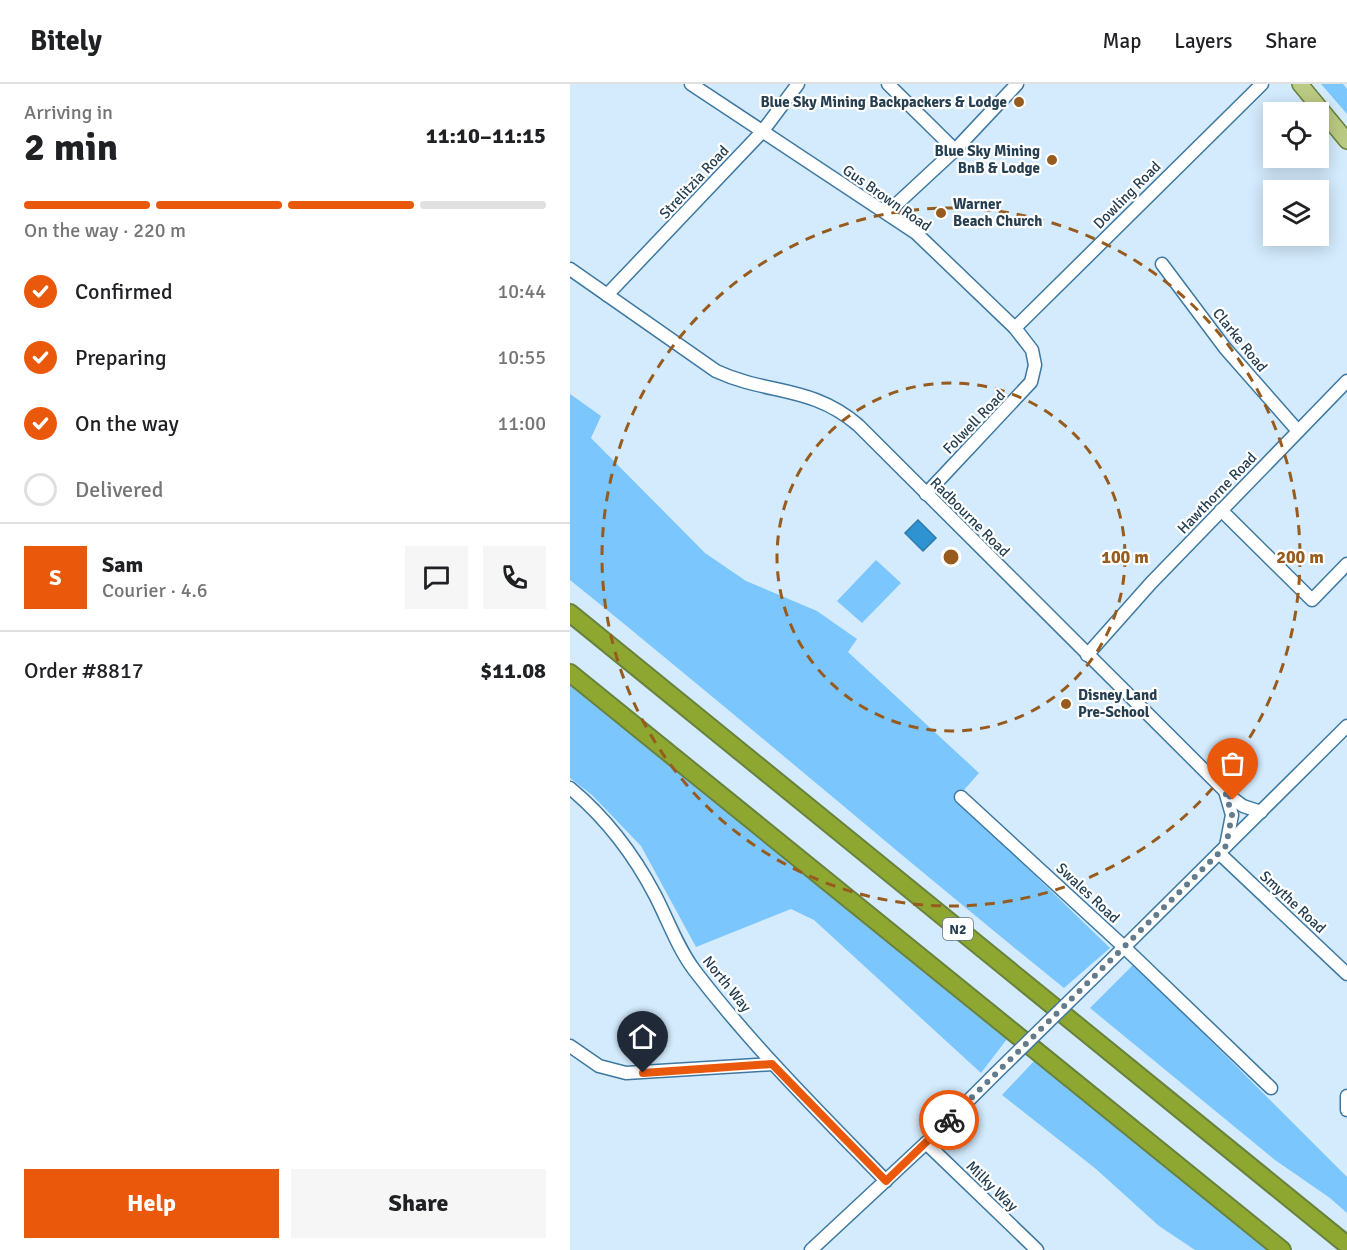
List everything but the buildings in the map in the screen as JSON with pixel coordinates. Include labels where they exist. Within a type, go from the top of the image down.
[{"type":"highway","name":"N2","points":[[570,613],[1347,1245]]},
{"type":"highway","points":[[570,673],[1282,1250]]},
{"type":"main road","points":[[1300,84],[1347,141]]},
{"type":"street","name":"Gus Brown Road","points":[[692,84],[916,233],[1015,328],[1032,350],[1035,365]]},
{"type":"street","name":"Strelitzia Road","points":[[607,295],[762,132],[798,84]]},
{"type":"street","points":[[888,84],[955,150]]},
{"type":"street","points":[[887,213],[955,150],[1017,84]]},
{"type":"street","name":"Dowling Road","points":[[1015,328],[1262,84]]},
{"type":"street","name":"Clarke Road","points":[[1162,264],[1225,348],[1298,431]]},
{"type":"street","name":"Radbourne Road","points":[[570,269],[716,371],[738,380],[810,396],[841,411],[1225,791],[1242,806],[1261,812]]},
{"type":"street","name":"Folwell Road","points":[[926,494],[1024,391],[1034,375],[1035,365]]},
{"type":"street","name":"Hawthorne Road","points":[[1087,655],[1221,510],[1347,381]]},
{"type":"street","points":[[1221,510],[1312,600],[1347,564]]},
{"type":"street","points":[[811,1250],[926,1143],[1123,946],[1345,731]]},
{"type":"street","name":"North Way","points":[[570,788],[597,812],[623,842],[649,884],[694,970],[772,1064],[886,1181]]},
{"type":"street","points":[[1222,850],[1232,815],[1225,791]]},
{"type":"street","name":"Swales Road","points":[[961,798],[1123,946],[1271,1088]]},
{"type":"street","name":"Smythe Road","points":[[1222,850],[1347,974]]},
{"type":"street","points":[[570,1046],[599,1066],[626,1073],[772,1064]]},
{"type":"street","points":[[1347,1096],[1347,1110]]},
{"type":"street","name":"Milky Way","points":[[926,1143],[1036,1250]]},
{"type":"shaded area","points":[[1321,84],[1343,84],[1347,89],[1347,114]]},
{"type":"shaded area","points":[[570,394],[601,416],[591,438],[705,553],[746,581],[817,611],[857,639],[848,652],[979,773],[956,799],[1110,948],[1064,988],[570,580]]},
{"type":"shaded area","points":[[918,520],[936,538],[923,551],[905,533]]},
{"type":"shaded area","points":[[876,560],[901,583],[862,623],[837,601]]},
{"type":"shaded area","points":[[570,685],[1007,1039],[981,1073],[814,920],[791,909],[696,947],[641,846],[592,795],[570,778]]},
{"type":"shaded area","points":[[1134,964],[1347,1177],[1347,1213],[1330,1198],[1275,1160],[1090,1008]]},
{"type":"shaded area","points":[[1035,1060],[1267,1250],[1195,1250],[1159,1226],[1096,1169],[1002,1095]]},
{"type":"way so far","points":[[949,1120],[1091,980],[1166,902],[1226,846],[1231,830],[1232,815],[1225,791],[1233,800]]},
{"type":"place","name":"Blue Sky Mining Backpackers & Lodge","points":[[1019,102]]},
{"type":"place","name":"Blue Sky Mining BnB & Lodge","points":[[1052,160]]},
{"type":"place","name":"Warner Beach Church","points":[[941,213]]},
{"type":"place","name":"Disney Land Pre-School","points":[[1066,704]]},
{"type":"route","points":[[643,1073],[772,1064],[886,1181],[949,1120]]}]
